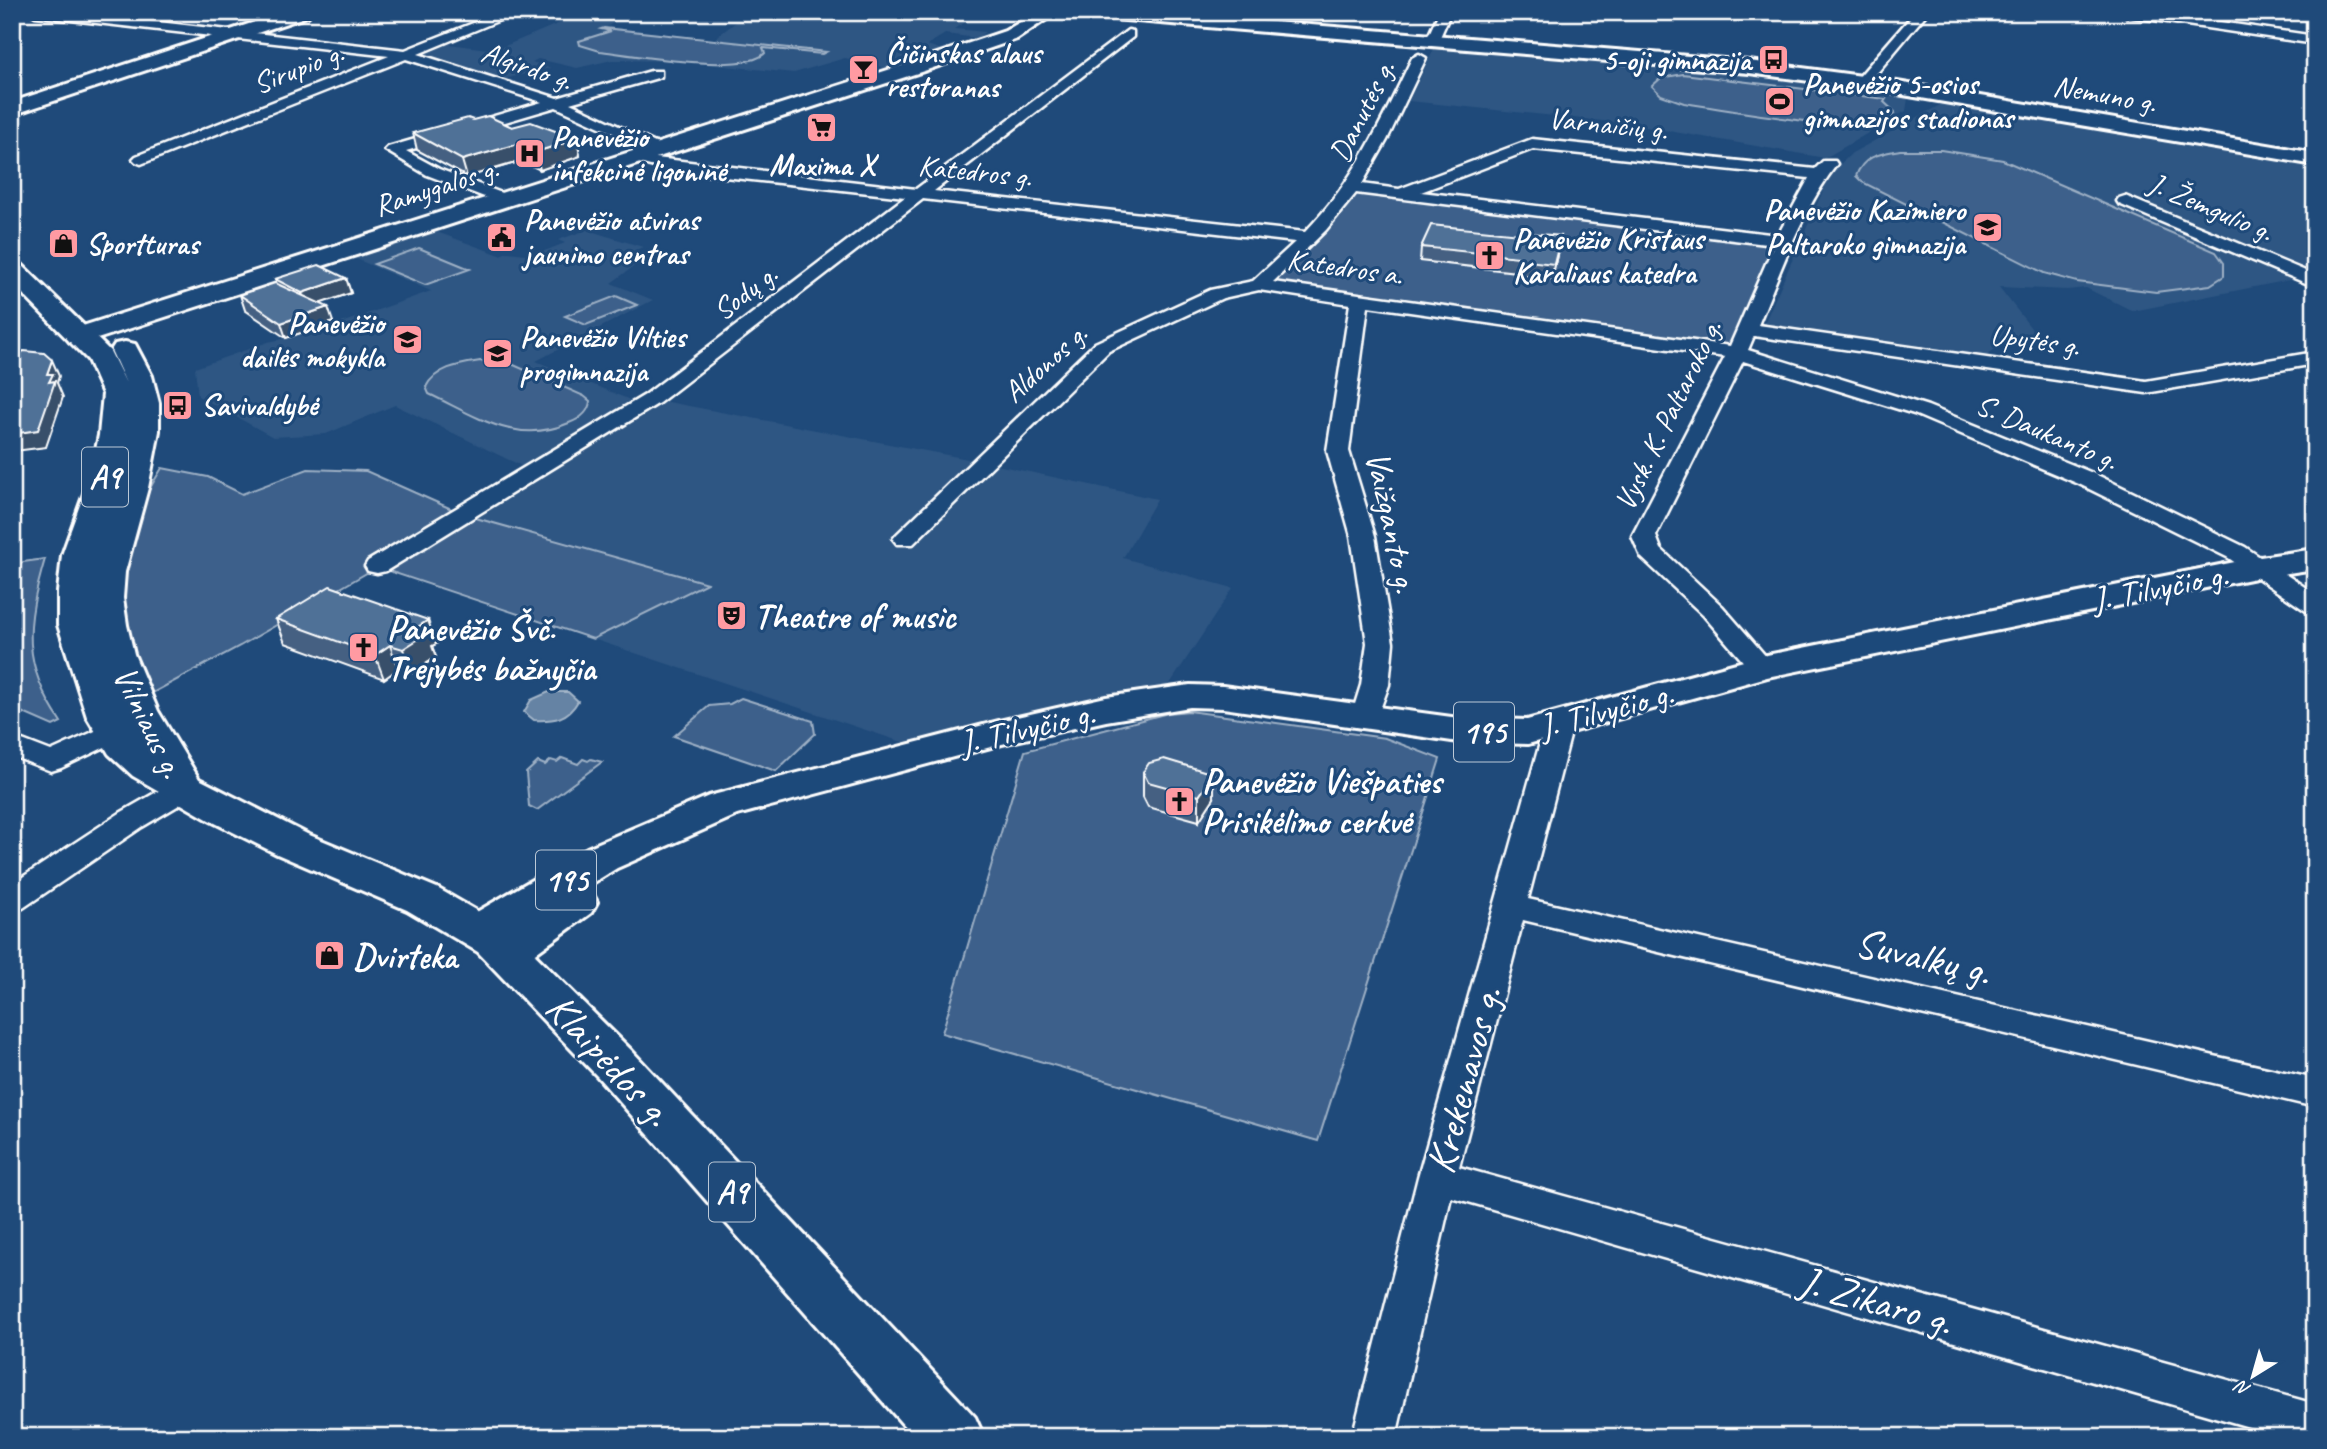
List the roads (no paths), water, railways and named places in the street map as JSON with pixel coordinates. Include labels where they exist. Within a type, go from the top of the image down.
[{"type":"main road","points":[[12,109],[302,12]]},
{"type":"main road","name":"Ramygalos g.","points":[[91,332],[662,150],[998,39],[1049,12]]},
{"type":"main road","name":"Nemuno g.","points":[[1090,12],[1433,38]]},
{"type":"main road","name":"Nemuno g.","points":[[1142,12],[1865,79],[2315,152]]},
{"type":"main road","name":"Nemuno g.","points":[[1865,79],[2315,159]]},
{"type":"main road","name":"Vilniaus g.","points":[[16,259],[91,332],[133,361],[146,408],[139,460],[105,589],[128,725],[123,745],[147,767],[186,788]]},
{"type":"main road","name":"J. Tilvyčio g.","points":[[492,941],[558,915],[655,835],[723,805],[999,733],[1160,699],[1223,697],[1492,733],[1528,732],[1762,667],[2260,567],[2315,559]]},
{"type":"main road","name":"Klaipėdos g.","points":[[186,788],[292,844],[422,899],[492,941],[615,1064],[954,1437]]},
{"type":"street","name":"Algirdo g.","points":[[35,12],[405,54],[558,103],[662,150]]},
{"type":"street","name":"Sirupio g.","points":[[141,159],[513,12]]},
{"type":"street","name":"Danutės g.","points":[[1433,38],[1445,12]]},
{"type":"street","points":[[1865,79],[1922,12]]},
{"type":"street","points":[[2126,12],[2315,40]]},
{"type":"street","name":"Sodų g.","points":[[377,566],[466,515],[652,399],[1128,34]]},
{"type":"street","name":"Danutės g.","points":[[1352,188],[1401,101],[1419,58]]},
{"type":"street","points":[[506,200],[433,172],[393,150],[656,74]]},
{"type":"street","name":"Varnaičių g.","points":[[1400,194],[1532,144],[1824,169]]},
{"type":"street","name":"Katedros g.","points":[[636,158],[670,166],[1308,238]]},
{"type":"street","name":"Vysk. K. Paltaroko g.","points":[[1762,667],[1713,611],[1650,552],[1644,536],[1737,354],[1784,241],[1824,169]]},
{"type":"street","points":[[1352,188],[1784,241]]},
{"type":"street","name":"Katedros a.","points":[[1259,285],[1308,238],[1352,188]]},
{"type":"street","name":"J. Žemgulio g.","points":[[2125,201],[2315,282]]},
{"type":"street","name":"Katedros a.","points":[[1259,285],[1737,354]]},
{"type":"street","name":"Aldonos g.","points":[[905,539],[1102,347],[1217,294],[1259,285]]},
{"type":"street","name":"Vaižganto g.","points":[[1360,299],[1338,451],[1363,536],[1380,643],[1375,685],[1365,717]]},
{"type":"street","name":"Upytės g.","points":[[1746,329],[2146,387],[2315,358]]},
{"type":"street","name":"S. Daukanto g.","points":[[1737,354],[1821,377],[1921,410],[2087,480],[2236,552],[2315,606]]},
{"type":"street","points":[[12,745],[51,762],[128,725]]},
{"type":"street","name":"Krekenavos g.","points":[[1374,1437],[1437,1177],[1559,725]]},
{"type":"street","points":[[12,900],[131,820],[186,788]]},
{"type":"street","name":"Suvalkų g.","points":[[1511,906],[2315,1093]]},
{"type":"street","name":"J. Zikaro g.","points":[[1437,1177],[2315,1425]]},
{"type":"place","name":"5-oji gimnazija","points":[[1774,60]]},
{"type":"place","name":"Čičinskas alaus restoranas","points":[[863,70]]},
{"type":"place","name":"Panevėžio 5-osios gimnazijos stadionas","points":[[1780,101]]},
{"type":"place","name":"Maxima X","points":[[822,127]]},
{"type":"place","name":"Panevėžio infekcinė ligoninė","points":[[529,154]]},
{"type":"place","name":"Panevėžio Kazimiero Paltaroko gimnazija","points":[[1988,227]]},
{"type":"place","name":"Panevėžio atviras jaunimo centras","points":[[501,237]]},
{"type":"place","name":"Sportturas","points":[[63,244]]},
{"type":"place","name":"Panevėžio Kristaus Karaliaus katedra","points":[[1490,256]]},
{"type":"place","name":"Panevėžio dailės mokykla","points":[[407,340]]},
{"type":"place","name":"Panevėžio Vilties progimnazija","points":[[497,354]]},
{"type":"place","name":"Savivaldybė","points":[[178,405]]},
{"type":"place","name":"Theatre of music","points":[[731,616]]},
{"type":"place","name":"Panevėžio Švč. Trejybės bažnyčia","points":[[364,648]]},
{"type":"place","name":"Panevėžio Viešpaties Prisikėlimo cerkvė","points":[[1179,801]]},
{"type":"place","name":"Dvirteka","points":[[330,956]]}]
